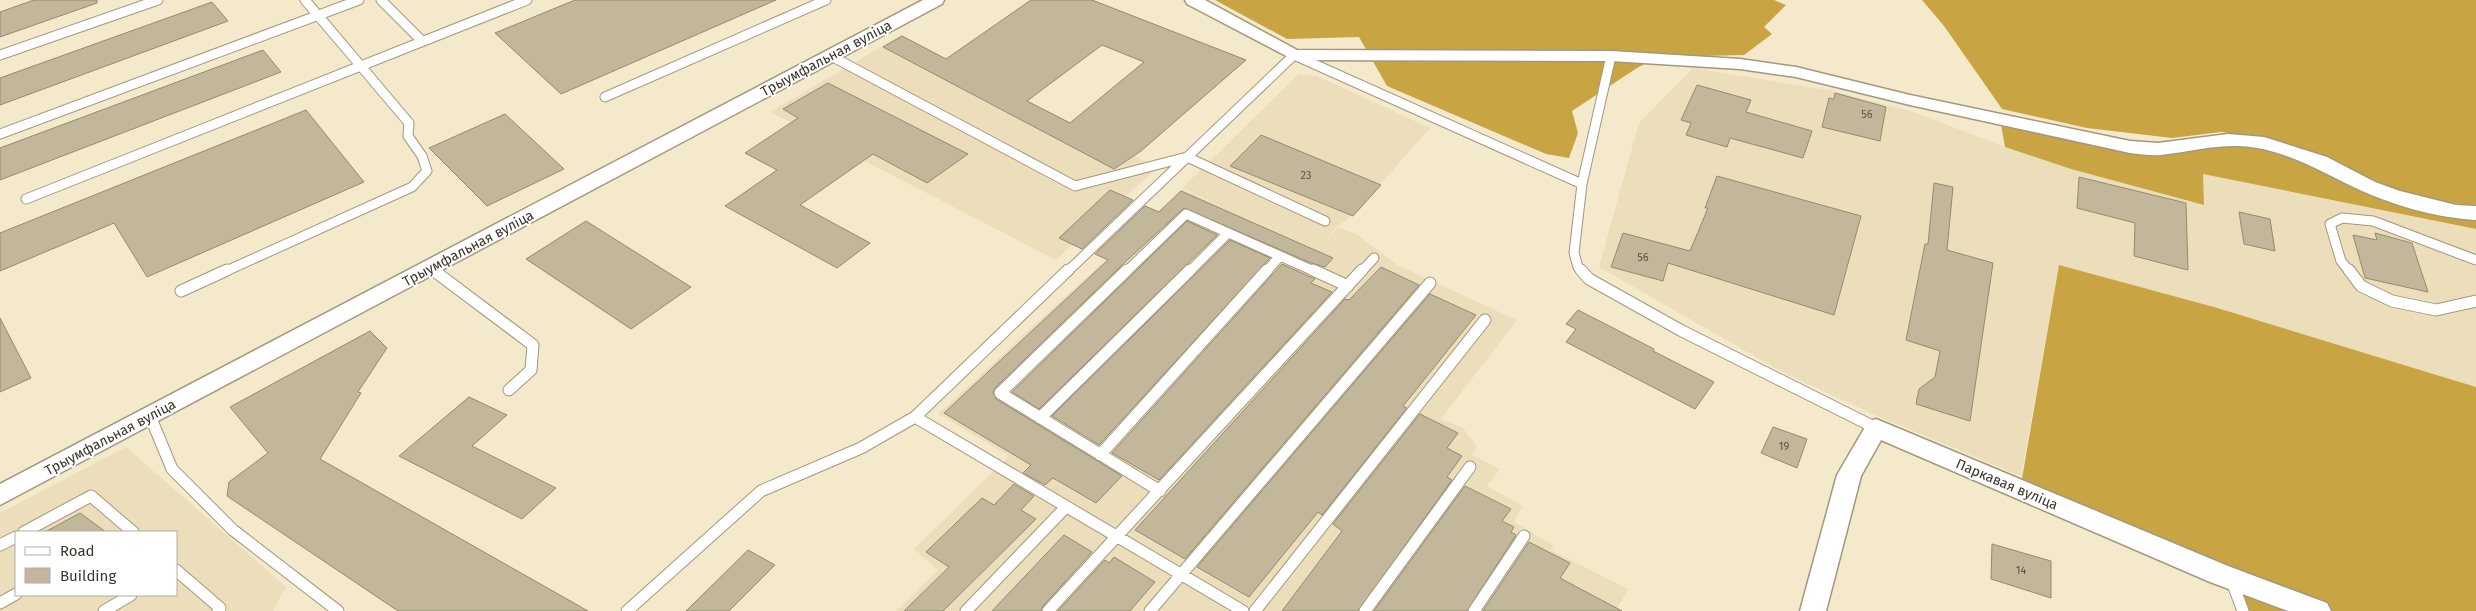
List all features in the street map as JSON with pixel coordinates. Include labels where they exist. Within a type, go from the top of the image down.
[{"type":"street","name":"Трыумфальная вуліца","points":[[0,495],[936,0]]},
{"type":"street","points":[[1193,0],[1294,55],[1611,56],[1732,63],[1796,72],[1910,100],[2130,147],[2158,149],[2228,140],[2264,144],[2320,161],[2368,186],[2394,196],[2456,212],[2476,213]]},
{"type":"street","points":[[1813,611],[1849,475],[1876,428]]},
{"type":"street","name":"Паркавая вуліца","points":[[1876,428],[2231,578],[2318,611]]},
{"type":"lane","points":[[0,55],[158,0]]},
{"type":"lane","points":[[181,291],[412,187],[427,171],[422,156],[408,136],[410,123],[305,0]]},
{"type":"lane","points":[[0,134],[359,0]]},
{"type":"lane","points":[[381,0],[422,41]]},
{"type":"lane","points":[[26,199],[527,0]]},
{"type":"lane","points":[[605,97],[826,0]]},
{"type":"lane","points":[[627,611],[697,546],[761,491],[860,448],[915,417],[1294,55],[1379,95],[1461,129],[1582,184]]},
{"type":"lane","points":[[831,56],[1076,186],[1187,157],[1325,221]]},
{"type":"lane","points":[[1611,56],[1582,184],[1574,252],[1578,267],[1589,279],[1682,331],[1876,428]]},
{"type":"lane","points":[[1160,491],[1000,393],[1186,214],[1348,286]]},
{"type":"lane","points":[[2476,260],[2373,221],[2342,218],[2330,224],[2341,261],[2361,286],[2392,301],[2436,310],[2476,301]]},
{"type":"lane","points":[[1040,418],[1228,233]]},
{"type":"lane","points":[[1100,455],[1280,256]]},
{"type":"lane","points":[[1048,611],[1374,258]]},
{"type":"lane","points":[[430,268],[533,345],[531,370],[509,390]]},
{"type":"lane","points":[[1150,611],[1430,283]]},
{"type":"lane","points":[[1255,611],[1485,320]]},
{"type":"lane","points":[[150,416],[172,469],[233,530],[338,611]]},
{"type":"lane","points":[[915,417],[1243,611]]},
{"type":"lane","points":[[1365,611],[1470,467]]},
{"type":"lane","points":[[26,531],[91,496],[130,531]]},
{"type":"lane","points":[[966,611],[1066,506]]},
{"type":"lane","points":[[1474,611],[1524,536]]},
{"type":"lane","points":[[0,545],[15,538]]},
{"type":"lane","points":[[178,572],[218,610]]},
{"type":"lane","points":[[2231,578],[2243,611]]},
{"type":"lane","points":[[0,603],[15,595]]},
{"type":"lane","points":[[104,611],[129,596]]},
{"type":"shaded area","points":[[1215,0],[1774,0],[1786,5],[1764,27],[1772,34],[1744,55],[1658,57],[1637,68],[1572,111],[1578,133],[1569,158],[1546,154],[1387,86],[1359,37],[1287,39]]},
{"type":"shaded area","points":[[1922,0],[2476,0],[2476,205],[2432,202],[2388,189],[2267,138],[2221,132],[2172,138],[2087,128],[2002,109],[1944,26]]},
{"type":"shaded area","points":[[901,35],[1158,167],[1056,260],[770,112]]},
{"type":"shaded area","points":[[1693,68],[1833,91],[1914,112],[2005,147],[2071,169],[2204,205],[2203,174],[2476,229],[2476,387],[2214,307],[2059,265],[2021,476],[1875,415],[1784,373],[1599,267],[1639,123]]},
{"type":"shaded area","points":[[1299,74],[1317,76],[1430,128],[1353,215],[1338,226],[1321,244],[1339,227],[1358,235],[1397,265],[1517,320],[1441,419],[1463,428],[1477,447],[1472,455],[1500,469],[1487,486],[1523,506],[1514,522],[1553,545],[1551,550],[1628,589],[1616,611],[896,611],[938,570],[914,549],[1009,456],[938,414],[1182,189],[1238,214],[1182,188]]},
{"type":"shaded area","points":[[2000,119],[2130,147],[2264,143],[2368,186],[2476,213],[2476,229],[2203,174],[2204,205],[2071,169],[2005,147]]},
{"type":"shaded area","points":[[2059,265],[2214,307],[2476,387],[2476,611],[2243,611],[2231,578],[2020,490]]},
{"type":"shaded area","points":[[126,447],[286,587],[273,611],[0,611],[0,513]]},
{"type":"building","points":[[34,0],[97,0],[97,3],[0,37],[0,12]]},
{"type":"building","points":[[575,0],[776,0],[561,94],[495,33]]},
{"type":"building","points":[[1031,0],[1092,0],[1246,60],[1141,151],[1114,169],[883,47],[902,36],[946,59]],"holes":[[[1102,45],[1144,62],[1070,123],[1027,101]]]},
{"type":"building","points":[[212,2],[228,21],[0,105],[0,78]]},
{"type":"building","points":[[263,50],[281,72],[0,180],[0,148]]},
{"type":"building","points":[[828,83],[968,154],[927,183],[873,154],[800,205],[870,243],[837,268],[725,206],[777,170],[745,153],[798,118],[783,109]]},
{"type":"building","points":[[1697,85],[1751,100],[1746,112],[1812,131],[1803,158],[1730,138],[1727,147],[1686,135],[1691,123],[1681,120]]},
{"type":"building","points":[[1835,93],[1886,107],[1880,141],[1822,127],[1829,98],[1834,99]]},
{"type":"building","points":[[306,110],[364,182],[147,277],[114,223],[0,271],[0,233]]},
{"type":"building","points":[[505,114],[564,169],[487,206],[429,148]]},
{"type":"building","points":[[1261,135],[1381,185],[1353,216],[1230,166]]},
{"type":"building","points":[[1717,176],[1861,216],[1834,315],[1668,263],[1663,281],[1611,267],[1623,233],[1690,251],[1708,208],[1705,208]]},
{"type":"building","points":[[2079,177],[2186,203],[2188,270],[2134,256],[2135,223],[2077,208]]},
{"type":"building","points":[[1934,183],[1953,187],[1947,250],[1993,263],[1970,421],[1916,404],[1919,389],[1935,377],[1940,351],[1906,340],[1925,244],[1928,244]]},
{"type":"building","points":[[1110,190],[1133,200],[1082,249],[1059,238]]},
{"type":"building","points":[[1181,191],[1333,258],[1325,267],[1311,263],[1184,208],[995,388],[993,392],[996,399],[1122,476],[1096,503],[1053,478],[1045,485],[1023,473],[1031,465],[944,413],[1108,260],[1095,254],[1145,206],[1159,212]]},
{"type":"building","points":[[2239,212],[2270,219],[2275,251],[2244,244]]},
{"type":"building","points":[[586,221],[691,287],[631,329],[526,259]]},
{"type":"building","points":[[1187,221],[1217,235],[1039,409],[1012,392]]},
{"type":"building","points":[[2375,233],[2412,243],[2428,292],[2365,278],[2353,235],[2377,240]]},
{"type":"building","points":[[1230,240],[1270,258],[1099,445],[1052,416]]},
{"type":"building","points":[[1282,264],[1315,279],[1311,283],[1332,292],[1159,480],[1112,453]]},
{"type":"building","points":[[1381,267],[1419,285],[1185,559],[1135,530],[1345,299],[1349,300]]},
{"type":"building","points":[[1430,294],[1476,315],[1403,406],[1407,408],[1322,515],[1318,512],[1249,597],[1197,567]]},
{"type":"building","points":[[1578,310],[1714,382],[1695,409],[1566,342],[1576,329],[1566,324]]},
{"type":"building","points":[[0,318],[31,378],[0,392]]},
{"type":"building","points":[[370,331],[387,348],[358,392],[361,393],[320,459],[588,611],[398,611],[227,496],[229,482],[268,453],[230,407]]},
{"type":"building","points":[[469,397],[507,415],[472,446],[556,488],[522,519],[399,456]]},
{"type":"building","points":[[1420,414],[1458,433],[1447,448],[1462,456],[1447,477],[1452,480],[1358,611],[1282,611],[1342,531],[1333,524]]},
{"type":"building","points":[[1773,427],[1807,439],[1797,468],[1761,453]]},
{"type":"building","points":[[1014,484],[1034,496],[1021,510],[1036,519],[943,611],[904,611],[949,567],[926,552],[982,498],[994,505]]},
{"type":"building","points":[[1465,486],[1511,509],[1502,521],[1514,527],[1511,532],[1516,535],[1467,611],[1374,611]]},
{"type":"building","points":[[80,513],[105,531],[47,531]]},
{"type":"building","points":[[1064,535],[1092,552],[1043,606],[1041,611],[992,611]]},
{"type":"building","points":[[1529,542],[1570,563],[1560,578],[1622,611],[1483,611]]},
{"type":"building","points":[[1992,544],[2051,561],[2051,598],[1991,579]]},
{"type":"building","points":[[748,550],[775,565],[729,611],[686,611]]},
{"type":"building","points":[[1114,557],[1155,582],[1130,611],[1058,611],[1105,560],[1109,563]]}]
